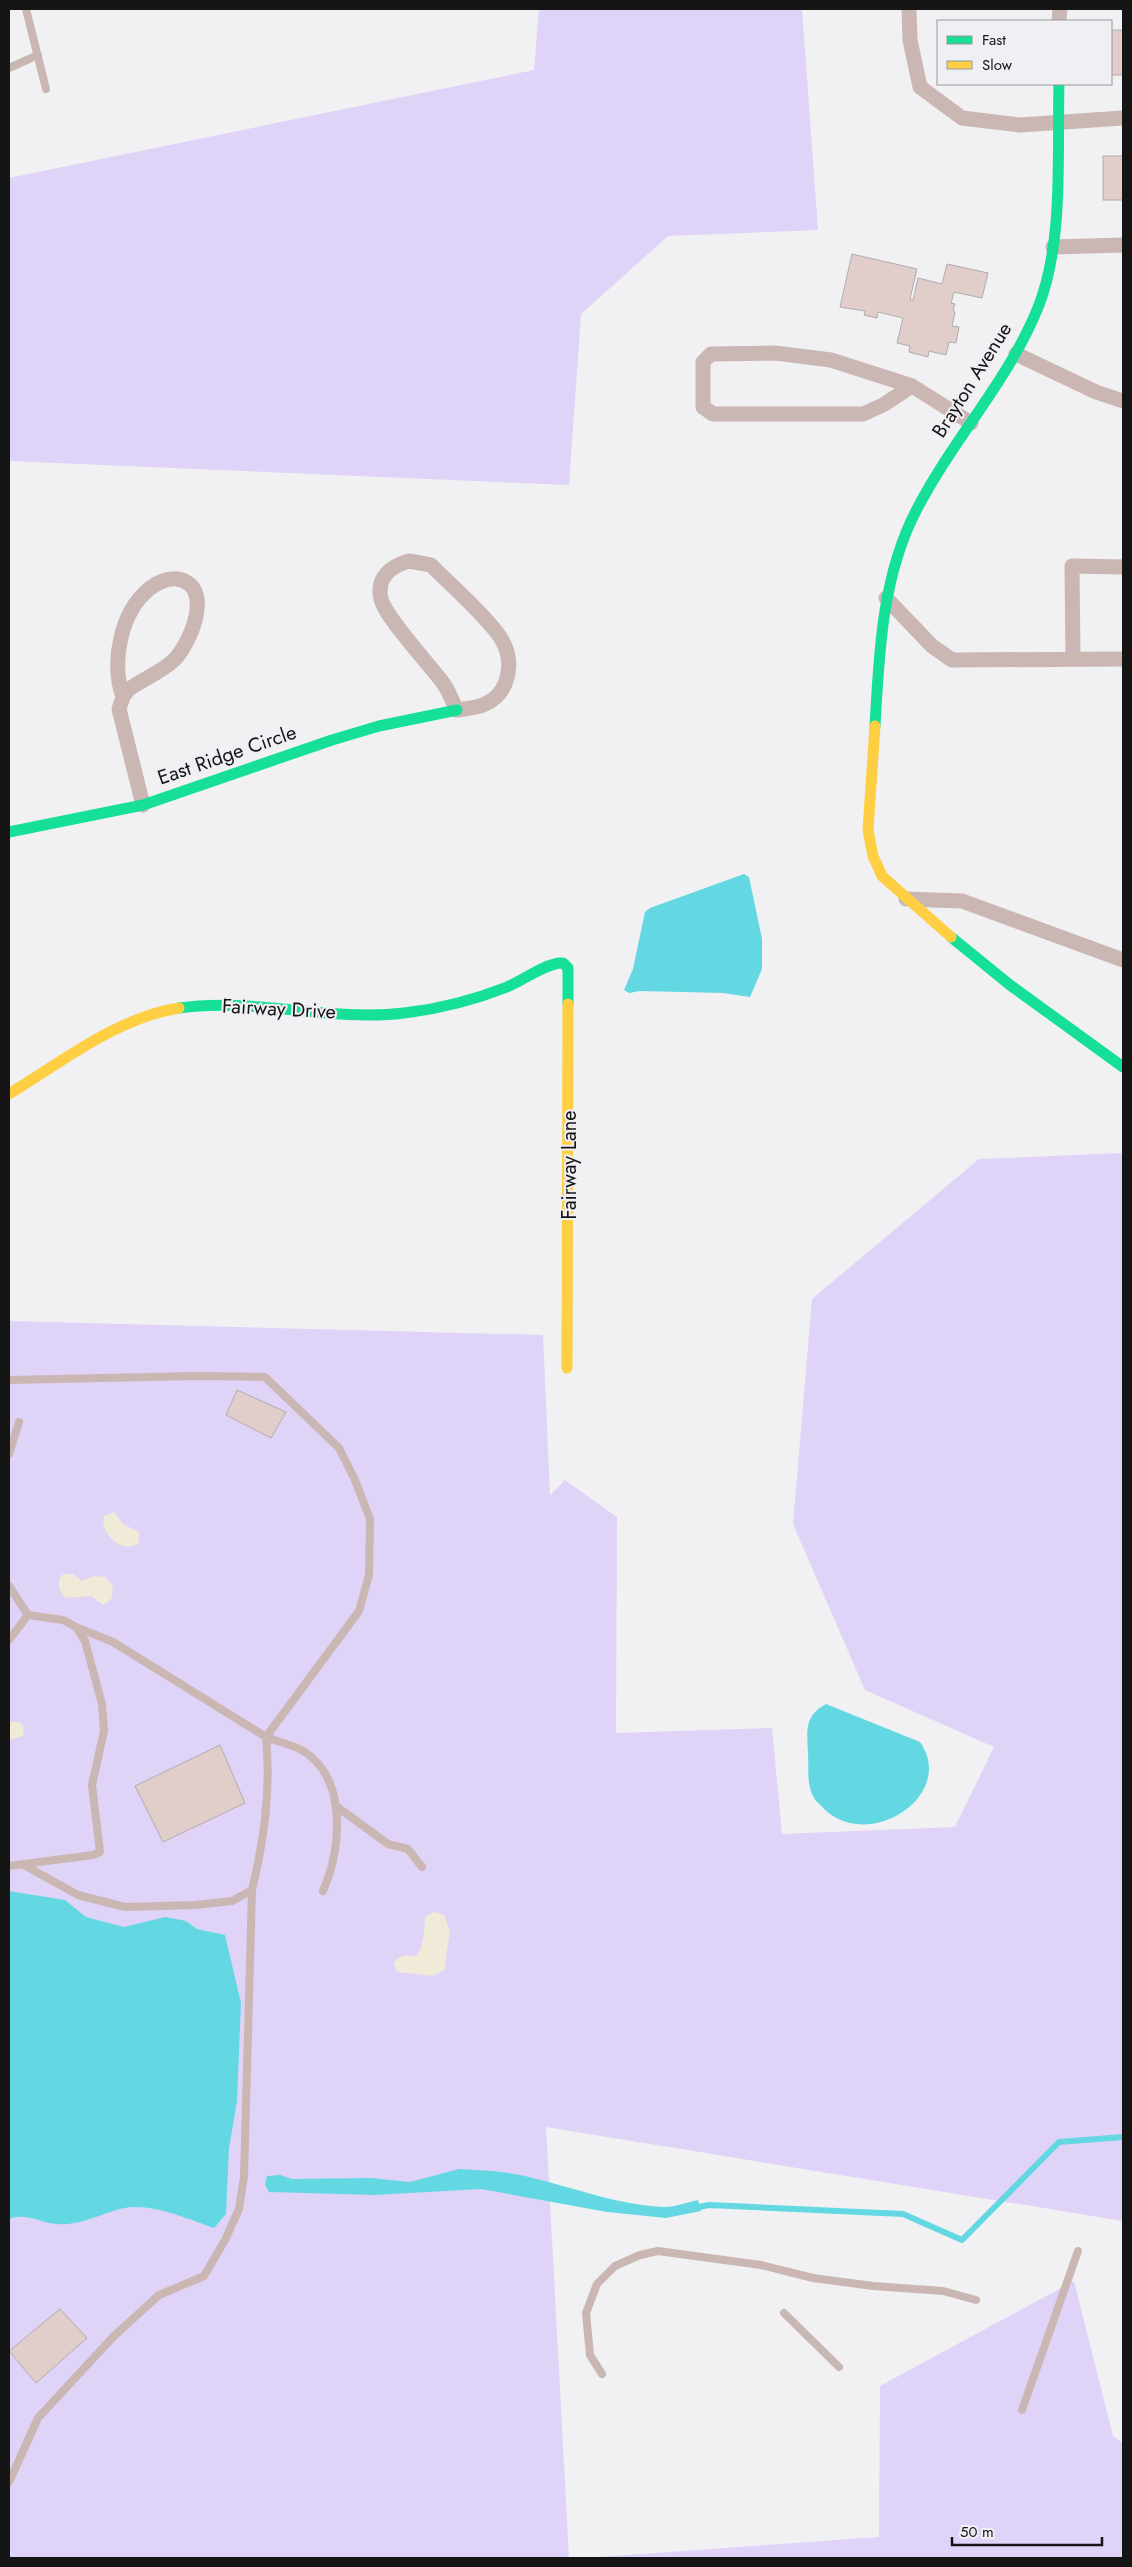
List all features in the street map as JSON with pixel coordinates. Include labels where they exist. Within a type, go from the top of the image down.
[{"type":"street","points":[[909,9],[910,40],[920,87],[962,118],[1020,125],[1123,118]]},
{"type":"street","name":"Brayton Avenue","points":[[1059,85],[1058,183],[1053,247],[1039,304],[1016,354],[938,471],[916,510],[904,537],[886,598],[876,705],[868,830],[873,856],[882,876],[906,899],[1010,985],[1123,1067]]},
{"type":"street","points":[[1053,247],[1123,246]]},
{"type":"street","points":[[912,386],[883,405],[864,414],[714,414],[703,407],[703,362],[711,354],[776,353],[831,360],[912,386],[971,423]]},
{"type":"street","points":[[1016,354],[1096,392],[1123,401]]},
{"type":"street","name":"East Ridge Circle","points":[[9,832],[72,821],[143,805],[332,740],[379,726],[482,705],[493,700],[505,685],[509,670],[508,656],[502,641],[431,565],[409,561],[394,565],[385,574],[381,585],[383,603],[445,685],[456,710]]},
{"type":"street","points":[[1073,659],[1072,566],[1123,567]]},
{"type":"street","points":[[123,698],[118,684],[120,646],[124,624],[132,608],[142,595],[154,585],[167,580],[183,581],[194,592],[198,606],[197,621],[192,635],[175,659],[135,685],[123,698],[119,709],[143,805]]},
{"type":"street","points":[[886,598],[932,646],[952,660],[1123,659]]},
{"type":"street","points":[[906,899],[962,902],[1123,960]]},
{"type":"street","name":"Fairway Drive","points":[[9,1094],[132,1021],[175,1008],[206,1005],[388,1014],[419,1011],[463,1002],[505,987],[552,964],[563,963]]},
{"type":"street","name":"Fairway Lane","points":[[563,963],[568,968],[569,1192],[567,1368]]},
{"type":"lane","points":[[26,9],[46,89]]},
{"type":"lane","points":[[9,68],[38,55]]},
{"type":"lane","points":[[9,1380],[196,1376],[265,1377],[338,1448],[355,1480],[370,1519],[369,1575],[359,1610],[266,1737],[268,1755],[263,1845],[252,1890],[244,2177],[239,2209],[225,2240],[204,2276],[159,2295],[113,2337],[38,2418],[9,2482]]},
{"type":"lane","points":[[9,1454],[19,1422]]},
{"type":"lane","points":[[9,1586],[28,1614],[63,1620],[113,1642],[266,1737],[305,1752],[320,1766],[332,1787],[336,1806],[334,1859],[323,1891]]},
{"type":"lane","points":[[9,1640],[28,1614]]},
{"type":"lane","points":[[9,1866],[100,1852],[92,1785],[104,1731],[102,1704],[85,1642],[76,1627]]},
{"type":"lane","points":[[336,1806],[388,1844],[408,1849],[422,1867]]},
{"type":"lane","points":[[22,1864],[78,1895],[126,1907],[196,1905],[232,1901],[252,1890]]},
{"type":"lane","points":[[1022,2410],[1078,2250]]},
{"type":"lane","points":[[602,2374],[590,2355],[586,2313],[597,2284],[615,2266],[640,2255],[658,2251],[761,2266],[847,2283],[943,2291],[976,2300]]},
{"type":"lane","points":[[784,2313],[839,2367]]},
{"type":"shaded area","points":[[539,9],[802,9],[818,230],[668,236],[581,314],[569,485],[9,461],[9,178],[534,70]]},
{"type":"shaded area","points":[[1123,1153],[1123,2221],[546,2127],[569,2558],[9,2558],[9,1321],[543,1335],[550,1495],[565,1480],[617,1517],[616,1733],[772,1728],[782,1834],[955,1827],[994,1747],[865,1690],[793,1524],[812,1299],[979,1159]]},
{"type":"shaded area","points":[[1074,2281],[1113,2436],[1123,2443],[1123,2558],[585,2558],[879,2537],[880,2386]]},
{"type":"sand","points":[[114,1512],[123,1524],[139,1532],[139,1542],[133,1546],[126,1547],[120,1545],[109,1536],[103,1523],[104,1516]]},
{"type":"sand","points":[[73,1574],[82,1581],[94,1576],[106,1577],[113,1588],[112,1598],[103,1605],[91,1596],[67,1598],[59,1588],[61,1576]]},
{"type":"sand","points":[[9,1722],[20,1722],[24,1728],[23,1736],[9,1740]]},
{"type":"sand","points":[[434,1912],[444,1915],[450,1932],[444,1970],[432,1976],[397,1972],[394,1964],[398,1958],[406,1955],[416,1956],[418,1953],[423,1938],[425,1917]]},
{"type":"water","points":[[744,874],[749,877],[762,939],[762,969],[750,997],[723,993],[640,991],[629,993],[624,990],[633,969],[645,912],[650,908]]},
{"type":"water","points":[[826,1704],[920,1742],[928,1762],[927,1781],[918,1798],[904,1812],[885,1821],[864,1824],[843,1821],[824,1809],[815,1799],[811,1793],[809,1782],[807,1731],[810,1719]]},
{"type":"water","points":[[9,1891],[65,1900],[86,1917],[124,1927],[165,1917],[186,1921],[197,1929],[225,1935],[241,2003],[237,2101],[229,2148],[226,2214],[214,2228],[170,2213],[135,2207],[124,2208],[83,2221],[66,2224],[51,2223],[33,2218],[15,2217],[9,2219]]},
{"type":"water","points":[[459,2169],[520,2175],[628,2203],[669,2207],[698,2200],[701,2211],[666,2218],[607,2212],[481,2189],[374,2195],[269,2192],[265,2185],[267,2176],[280,2175],[292,2179],[371,2178],[410,2182]]},
{"type":"building","points":[[1112,30],[1123,30],[1123,75],[1112,75]]},
{"type":"building","points":[[1103,156],[1123,156],[1123,200],[1103,200]]},
{"type":"building","points":[[852,254],[917,269],[910,299],[913,300],[918,278],[942,284],[947,264],[988,273],[982,298],[954,292],[951,303],[955,304],[952,326],[959,327],[956,343],[949,342],[946,355],[929,351],[928,357],[909,352],[910,346],[897,343],[903,318],[878,312],[877,318],[864,315],[865,311],[840,307]]},
{"type":"building","points":[[237,1390],[286,1412],[271,1438],[226,1415]]},
{"type":"building","points":[[220,1745],[245,1803],[163,1842],[135,1786]]},
{"type":"building","points":[[60,2309],[87,2338],[36,2383],[9,2351]]},
{"type":"waterway","points":[[694,2208],[709,2205],[903,2214],[962,2240],[1059,2142],[1123,2137]]},
{"type":"traffic: fast","points":[[875,726],[884,615],[889,587],[905,534],[931,483],[1013,358],[1039,305],[1047,280],[1056,225],[1058,196],[1059,85]]},
{"type":"traffic: fast","points":[[9,832],[143,805],[332,740],[379,726],[457,710]]},
{"type":"traffic: fast","points":[[951,937],[1010,985],[1123,1067]]},
{"type":"traffic: fast","points":[[179,1008],[235,1005],[348,1014],[404,1013],[482,996],[507,987],[546,967],[559,963],[563,963],[568,968],[568,1004]]},
{"type":"traffic: slow","points":[[875,726],[868,830],[873,856],[882,876],[951,937]]},
{"type":"traffic: slow","points":[[567,1368],[568,1004]]},
{"type":"traffic: slow","points":[[9,1094],[69,1055],[112,1031],[156,1013],[179,1008]]}]
